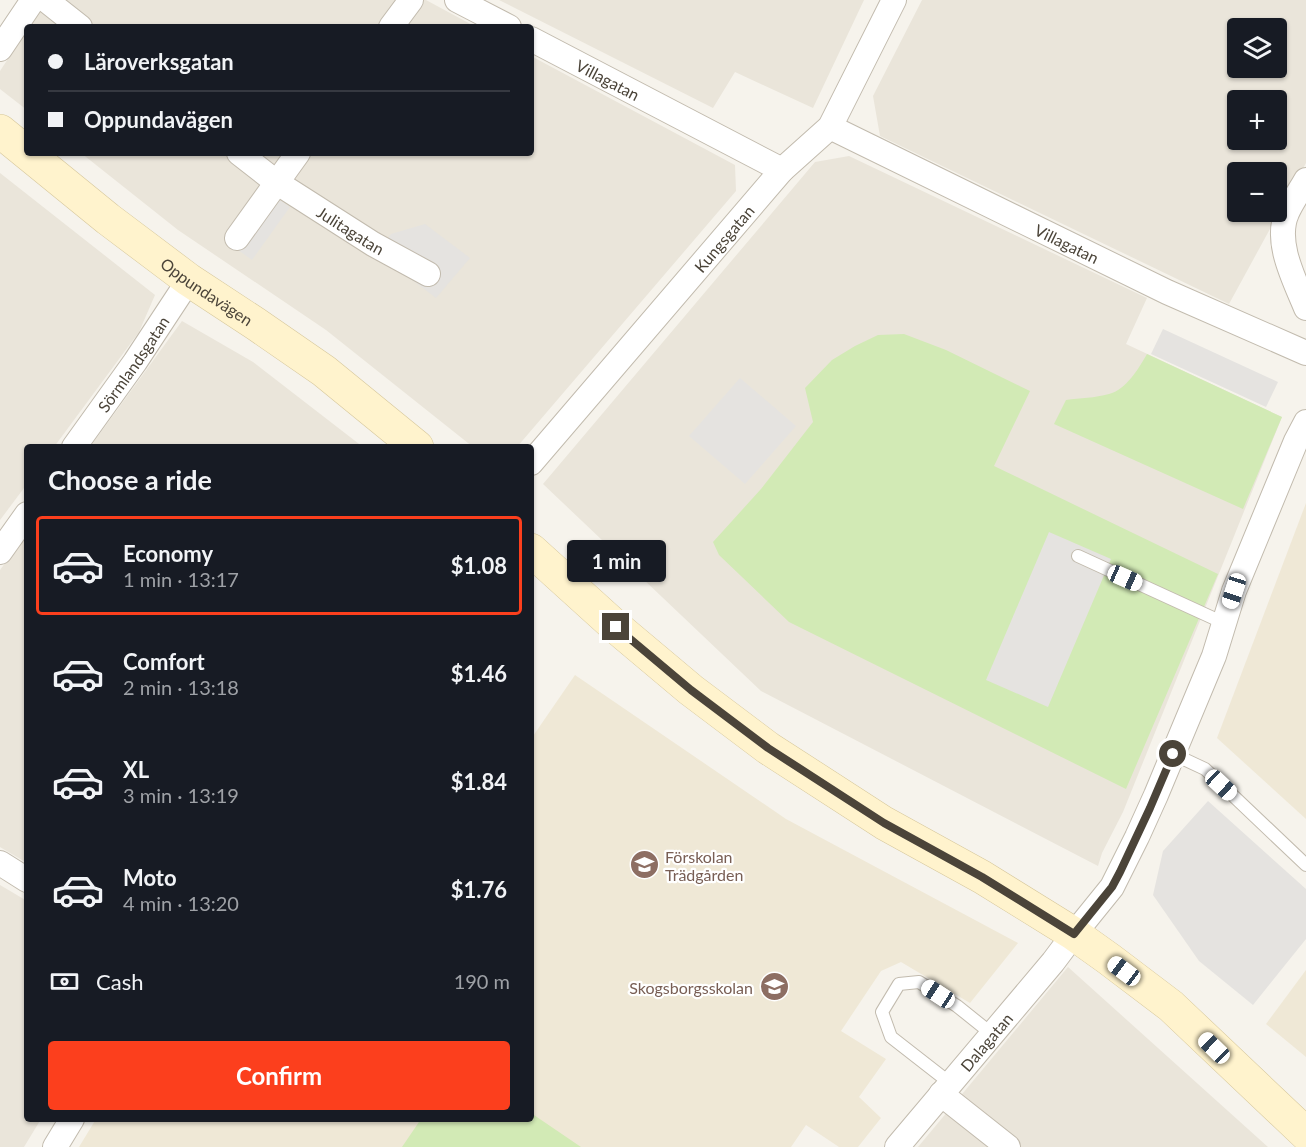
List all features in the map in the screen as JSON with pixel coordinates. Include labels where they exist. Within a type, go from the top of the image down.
[{"type":"main road","name":"Oppundavägen","points":[[0,131],[24,151]]},
{"type":"main road","name":"Oppundavägen","points":[[31,156],[108,219],[189,280],[324,371],[413,444]]},
{"type":"main road","points":[[534,553],[616,627],[691,690],[768,748],[884,823],[982,877],[1074,934],[1171,1006],[1306,1134]]},
{"type":"street","points":[[0,49],[33,0]]},
{"type":"street","points":[[46,0],[76,24]]},
{"type":"street","points":[[393,24],[411,0]]},
{"type":"street","points":[[457,0],[503,24]]},
{"type":"street","name":"Kungsgatan","points":[[534,459],[782,170],[830,127],[894,0]]},
{"type":"street","name":"Villagatan","points":[[534,41],[782,170]]},
{"type":"street","name":"Villagatan","points":[[830,127],[1167,292],[1306,353]]},
{"type":"street","name":"Julitagatan","points":[[243,156],[276,182],[373,244],[428,274]]},
{"type":"street","points":[[237,238],[296,156]]},
{"type":"street","points":[[1306,180],[1286,215],[1282,235],[1289,267],[1306,308]]},
{"type":"street","name":"Sörmlandsgatan","points":[[76,444],[135,362],[189,280]]},
{"type":"street","name":"Dalagatan","points":[[897,1147],[1053,962],[1112,887],[1150,808],[1214,656],[1234,591],[1306,422]]},
{"type":"street","points":[[0,552],[24,518]]},
{"type":"street","points":[[0,863],[24,878]]},
{"type":"street","points":[[945,1089],[1008,1147]]},
{"type":"street","points":[[55,1147],[70,1122]]},
{"type":"lane","points":[[1078,556],[1224,622]]},
{"type":"lane","points":[[1173,754],[1204,769],[1306,864]]},
{"type":"lane","points":[[945,1089],[891,1037],[882,1011],[899,984],[920,982],[957,1006],[992,1034]]},
{"type":"shaded area","points":[[47,0],[426,0],[470,24],[31,24]]},
{"type":"shaded area","points":[[499,0],[864,0],[813,108],[735,72],[713,108]]},
{"type":"shaded area","points":[[922,0],[1306,0],[1306,163],[1287,198],[1287,162],[1227,162],[1227,222],[1274,222],[1229,304],[880,136],[873,96]]},
{"type":"shaded area","points":[[24,35],[24,108],[0,89],[0,71]]},
{"type":"shaded area","points":[[534,58],[735,165],[736,191],[520,444],[469,444],[326,330],[178,230],[85,156],[534,156]]},
{"type":"shaded area","points":[[849,156],[1147,298],[1126,344],[1282,417],[1123,812],[1102,853],[1098,866],[761,691],[543,484],[815,162]]},
{"type":"shaded area","points":[[0,173],[155,295],[139,332],[56,444],[24,444],[24,488],[0,520]]},
{"type":"shaded area","points":[[275,197],[290,207],[252,260],[238,250]]},
{"type":"shaded area","points":[[425,224],[470,258],[436,298],[377,253],[391,234]]},
{"type":"shaded area","points":[[182,321],[253,362],[359,444],[92,444]]},
{"type":"shaded area","points":[[1163,329],[1278,382],[1266,407],[1151,354]]},
{"type":"shaded area","points":[[740,378],[796,426],[745,484],[689,436]]},
{"type":"shaded area","points":[[1306,503],[1306,819],[1217,738]]},
{"type":"shaded area","points":[[1049,532],[1111,559],[1048,707],[986,680]]},
{"type":"shaded area","points":[[24,537],[24,861],[0,847],[0,570]]},
{"type":"shaded area","points":[[575,675],[786,819],[1018,943],[970,1003],[901,962],[881,971],[841,1031],[886,1059],[859,1097],[881,1118],[858,1147],[839,1147],[806,1125],[791,1147],[79,1147],[94,1122],[534,1122],[534,735]]},
{"type":"shaded area","points":[[1208,801],[1306,889],[1306,939],[1253,1005],[1199,961],[1153,895],[1163,851]]},
{"type":"shaded area","points":[[0,885],[24,899],[24,1122],[39,1122],[24,1147],[0,1147]]},
{"type":"shaded area","points":[[1068,967],[1268,1147],[918,1147]]},
{"type":"shaded area","points":[[1306,970],[1306,1057],[1266,1024]]},
{"type":"green space","points":[[904,334],[946,350],[1030,391],[994,466],[1218,574],[1126,789],[789,622],[719,555],[713,542],[761,489],[813,422],[805,388],[832,360],[855,346],[878,335]]},
{"type":"green space","points":[[1147,354],[1282,417],[1243,509],[1054,424],[1066,400],[1115,392],[1131,378]]},
{"type":"green space","points":[[534,1115],[581,1147],[402,1147],[419,1122],[534,1122]]},
{"type":"place","name":"Förskolan Trädgården","points":[[644,865]]},
{"type":"place","name":"Skogsborgsskolan","points":[[774,987]]},
{"type":"route","points":[[616,627],[691,690],[768,748],[884,823],[982,877],[1074,934],[1112,887],[1173,754]]}]
